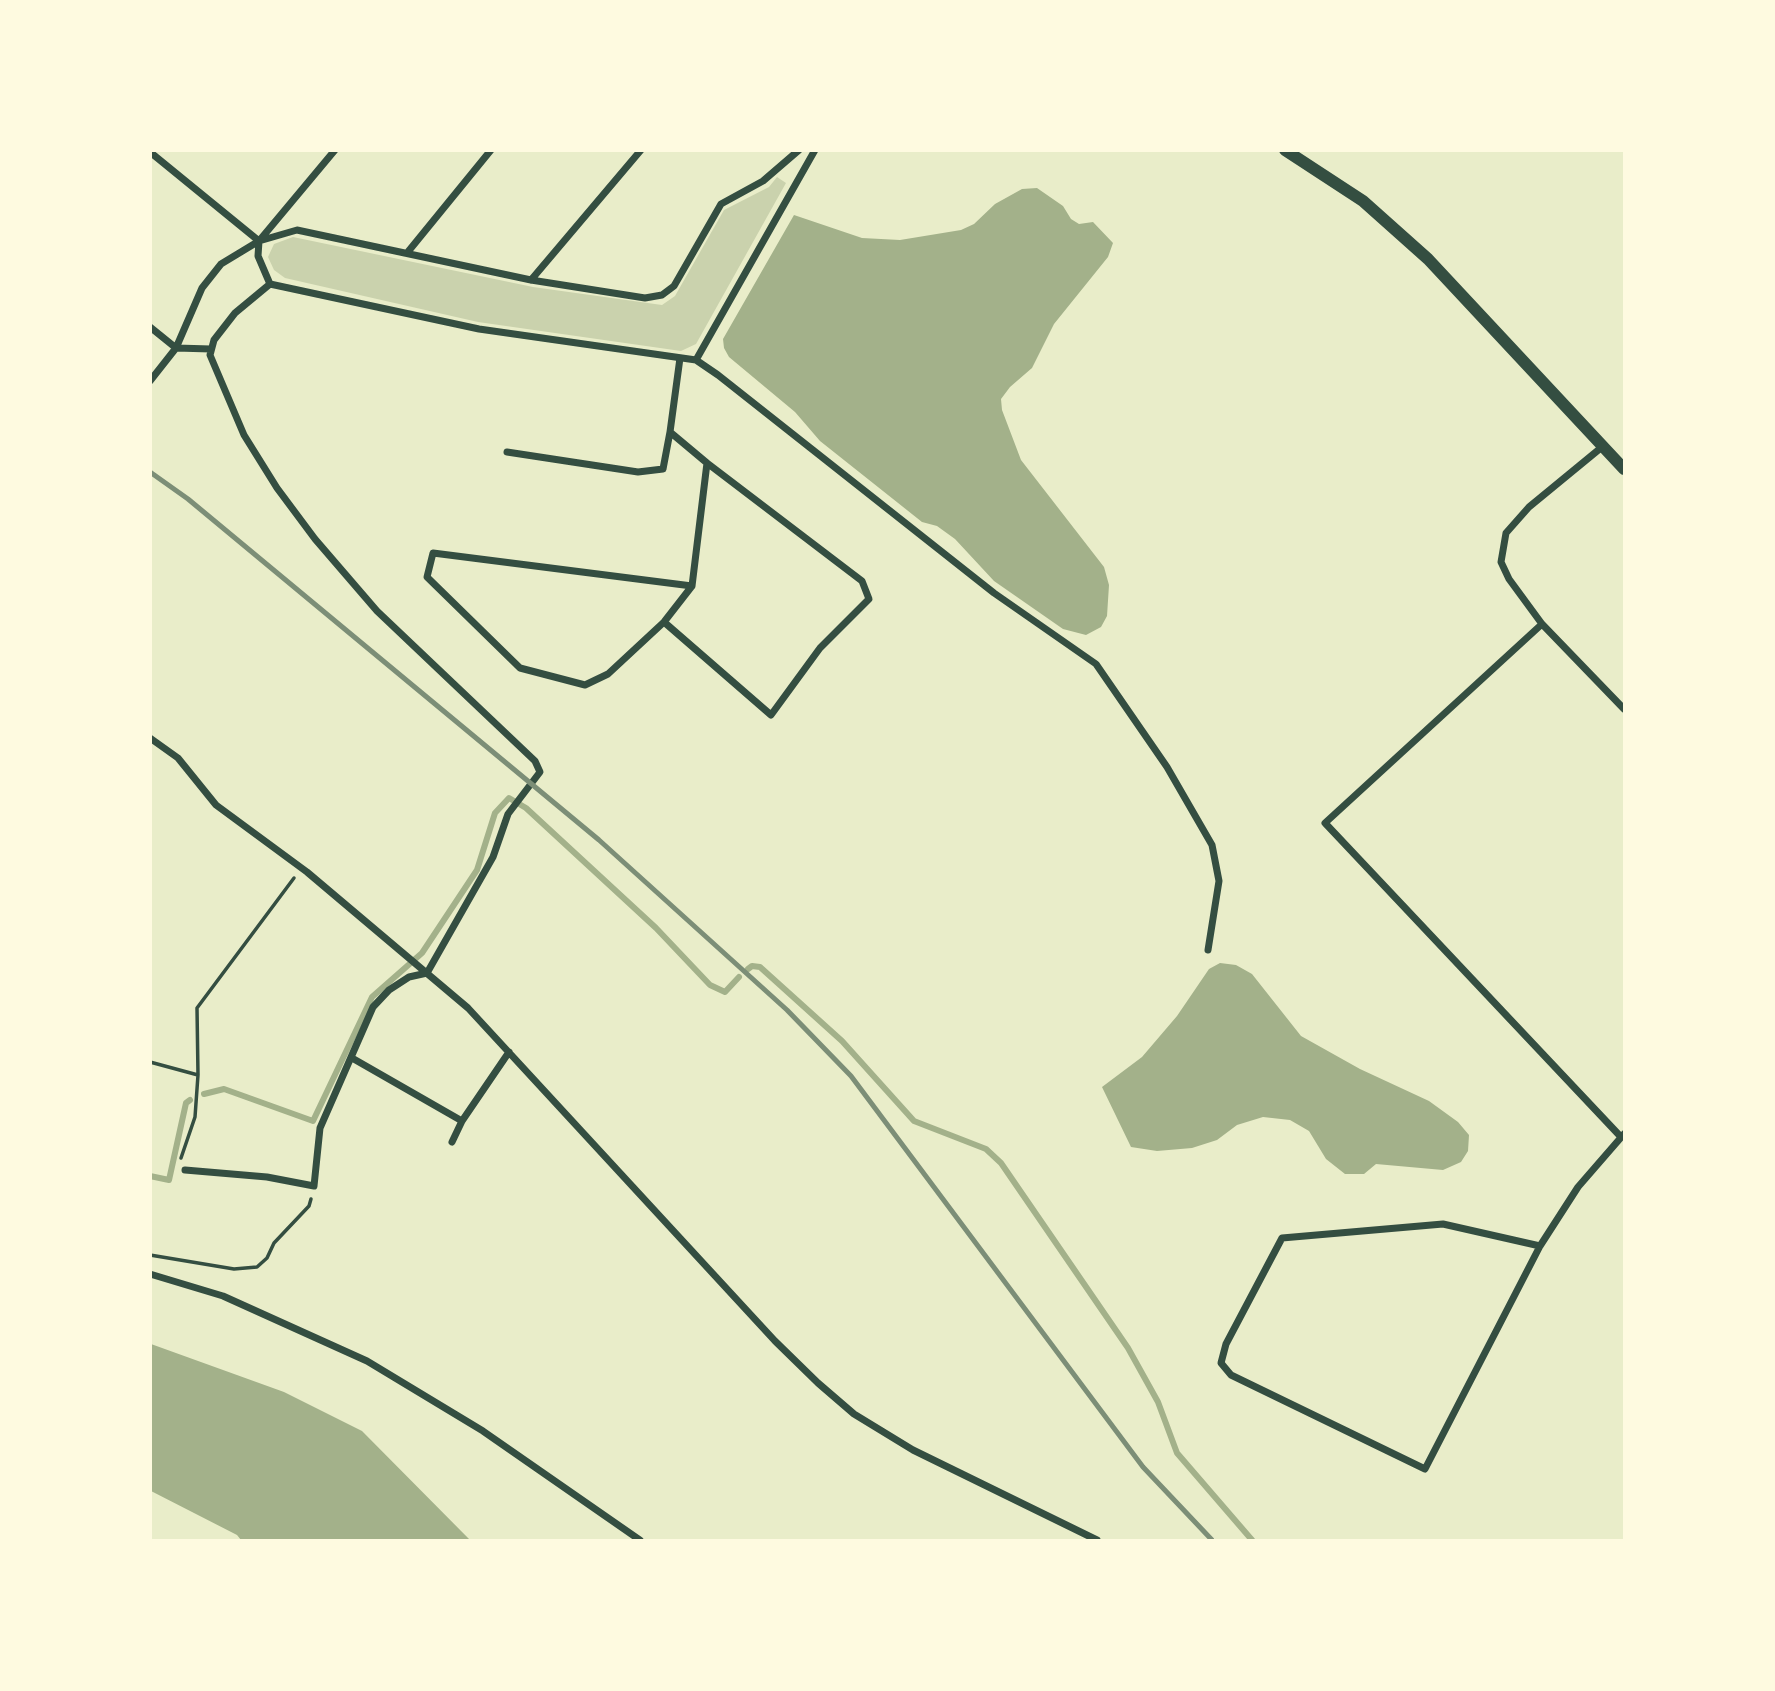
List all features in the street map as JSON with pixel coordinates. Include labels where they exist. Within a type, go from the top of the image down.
[{"type":"main road","points":[[1285,150],[1363,201],[1428,259],[1625,469]]},
{"type":"street","points":[[270,284],[258,256],[259,241],[335,150]]},
{"type":"street","points":[[407,253],[491,150]]},
{"type":"street","points":[[531,280],[641,150]]},
{"type":"street","points":[[150,381],[176,348],[202,288],[221,264],[259,241],[297,230],[531,280],[645,298],[662,295],[674,286],[721,204],[763,181],[799,150]]},
{"type":"street","points":[[695,360],[816,150]]},
{"type":"street","points":[[150,152],[259,241]]},
{"type":"street","points":[[185,1170],[267,1177],[314,1186],[320,1128],[373,1007],[389,990],[410,977],[427,973],[493,857],[512,809],[540,772],[535,761],[377,611],[315,539],[277,488],[244,435],[213,368],[211,349],[236,313],[270,284]]},
{"type":"street","points":[[270,284],[479,329],[695,360],[994,593],[1096,664],[1167,767],[1212,845],[1219,881],[1208,950]]},
{"type":"street","points":[[150,327],[176,348],[211,349]]},
{"type":"street","points":[[507,452],[638,472],[663,470],[680,358]]},
{"type":"street","points":[[664,622],[772,715],[820,648],[869,599],[862,581],[670,432]]},
{"type":"street","points":[[1602,447],[1529,507],[1506,533],[1501,562],[1509,579],[1542,624],[1625,709]]},
{"type":"street","points":[[692,586],[433,552],[427,578],[520,668],[585,685],[608,674],[664,622],[692,586],[707,463]]},
{"type":"street","points":[[1540,1246],[1444,1224],[1282,1238],[1226,1344],[1221,1363],[1231,1375],[1425,1469],[1540,1246],[1578,1187],[1623,1135],[1325,823],[1542,624]]},
{"type":"street","points":[[150,738],[178,758],[216,805],[302,868],[411,957],[468,1008],[775,1341],[854,1414],[913,1450],[1097,1541]]},
{"type":"street","points":[[452,1142],[462,1121],[509,1052]]},
{"type":"street","points":[[352,1058],[462,1121]]},
{"type":"street","points":[[150,1274],[223,1296],[367,1361],[483,1431],[640,1541]]},
{"type":"path","points":[[185,1170],[181,1155],[194,1116],[198,1074],[197,1008],[302,868]]},
{"type":"path","points":[[150,1062],[198,1074]]},
{"type":"path","points":[[150,1255],[234,1269],[257,1267],[267,1258],[274,1242],[309,1206],[314,1186]]},
{"type":"shaded area","points":[[777,177],[786,183],[696,344],[681,351],[478,322],[285,278],[274,270],[268,257],[274,244],[293,237],[533,287],[662,305],[675,296],[724,210],[769,187]]},
{"type":"shaded area","points":[[1037,188],[1063,206],[1071,219],[1079,224],[1093,222],[1113,243],[1108,257],[1054,324],[1032,368],[1010,387],[1001,399],[1002,410],[1021,460],[1104,567],[1109,585],[1107,616],[1101,627],[1086,635],[1063,629],[994,581],[955,539],[937,526],[922,522],[820,441],[795,412],[729,357],[723,339],[794,215],[862,238],[900,240],[961,230],[974,224],[995,204],[1022,189]]},
{"type":"shaded area","points":[[1220,963],[1236,965],[1252,974],[1301,1036],[1360,1069],[1429,1101],[1458,1122],[1469,1135],[1468,1151],[1461,1162],[1443,1170],[1376,1164],[1364,1174],[1345,1174],[1326,1159],[1309,1131],[1290,1120],[1263,1117],[1237,1125],[1217,1140],[1192,1148],[1157,1151],[1131,1147],[1102,1087],[1142,1057],[1177,1016],[1209,969]]},
{"type":"shaded area","points":[[151,1344],[284,1392],[362,1431],[470,1540],[241,1540],[237,1535],[151,1491]]},
{"type":"waterway","points":[[204,1094],[224,1089],[313,1121],[372,997],[422,953],[477,870],[495,813],[509,798],[526,808],[656,928],[710,985],[725,992],[739,977]]},
{"type":"waterway","points":[[748,969],[752,966],[760,967],[842,1041],[914,1121],[986,1149],[1001,1163],[1128,1348],[1158,1402],[1177,1453],[1252,1540]]},
{"type":"waterway","points":[[150,1176],[169,1180],[186,1103],[190,1100]]},
{"type":"railway","points":[[150,472],[188,499],[599,840],[787,1010],[851,1076],[1143,1467],[1212,1540]]}]
